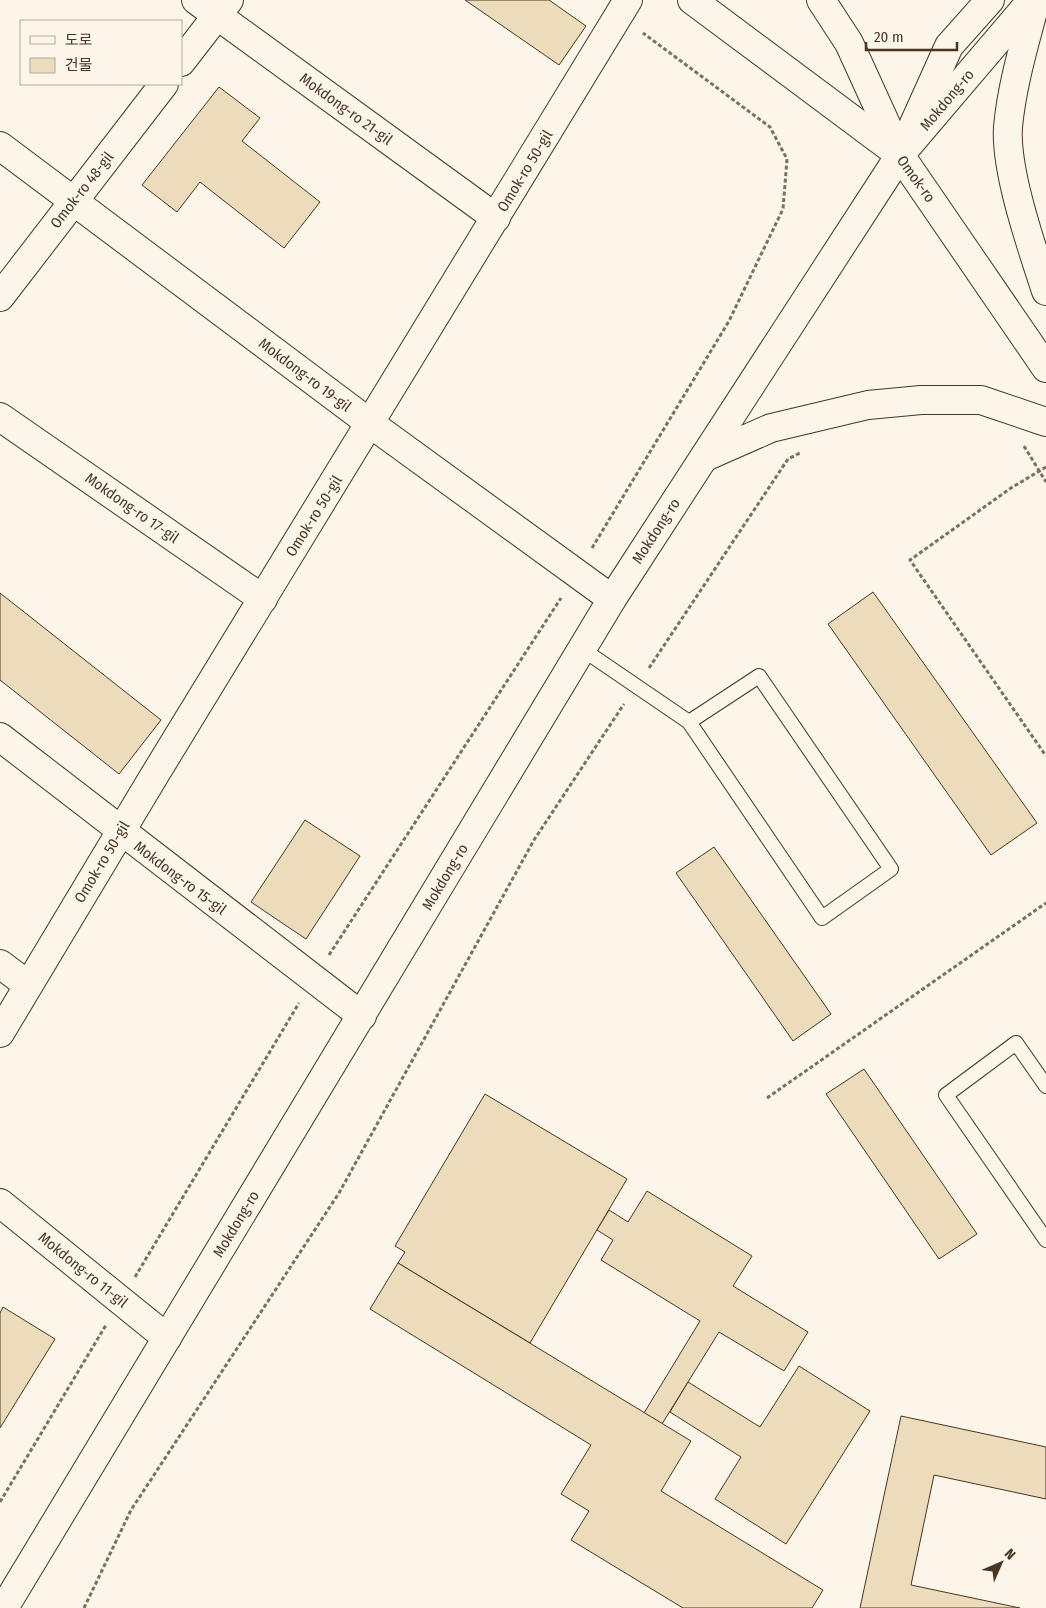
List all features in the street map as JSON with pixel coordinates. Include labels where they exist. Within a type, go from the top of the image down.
[{"type":"street","name":"Omok-ro","points":[[692,0],[900,155],[1046,368]]},
{"type":"street","points":[[821,0],[849,43],[900,155]]},
{"type":"street","name":"Mokdong-ro","points":[[900,155],[949,46],[990,0]]},
{"type":"street","name":"Mokdong-ro","points":[[4,1608],[612,600],[900,155],[1032,0]]},
{"type":"street","points":[[1036,0],[1014,84],[1008,129],[1010,162],[1046,291]]},
{"type":"street","points":[[182,60],[214,5]]},
{"type":"street","name":"Mokdong-ro 21-gil","points":[[214,5],[496,218]]},
{"type":"street","name":"Omok-ro 50-gil","points":[[0,1033],[120,832],[624,7]]},
{"type":"street","name":"Omok-ro 48-gil","points":[[0,297],[163,85]]},
{"type":"street","name":"Mokdong-ro 19-gil","points":[[0,146],[370,424],[612,600]]},
{"type":"street","points":[[705,457],[771,428],[868,405],[921,400],[981,400],[1046,422]]},
{"type":"street","name":"Mokdong-ro 17-gil","points":[[0,417],[263,599]]},
{"type":"street","name":"Mokdong-ro 15-gil","points":[[0,737],[120,832],[362,1016]]},
{"type":"street","points":[[0,964],[28,985]]},
{"type":"street","name":"Mokdong-ro 11-gil","points":[[0,1203],[167,1338]]},
{"type":"lane","points":[[582,649],[689,722],[822,918],[891,869],[759,676],[689,722]]},
{"type":"lane","points":[[1046,1086],[1016,1043],[946,1095],[1046,1240]]},
{"type":"path","points":[[0,1502],[313,980],[577,574],[730,321],[783,209],[786,159],[770,127],[624,7]]},
{"type":"path","points":[[84,1608],[131,1510],[339,1193],[534,840],[788,459],[805,451]]},
{"type":"path","points":[[1046,468],[1011,488],[910,560],[1046,756]]},
{"type":"path","points":[[767,1098],[1046,903]]},
{"type":"building","points":[[465,0],[549,0],[586,26],[559,65]]},
{"type":"building","points":[[219,87],[260,118],[242,141],[320,202],[284,248],[200,182],[177,212],[142,185]]},
{"type":"building","points":[[873,592],[1037,823],[991,855],[828,624]]},
{"type":"building","points":[[0,593],[161,720],[119,774],[0,680]]},
{"type":"building","points":[[305,820],[360,856],[306,939],[251,902]]},
{"type":"building","points":[[714,847],[831,1014],[793,1041],[676,873]]},
{"type":"building","points":[[864,1069],[977,1234],[939,1259],[826,1094]]},
{"type":"building","points":[[485,1094],[627,1179],[530,1343],[398,1263],[405,1252],[395,1246]]},
{"type":"building","points":[[647,1191],[752,1256],[733,1286],[808,1332],[784,1371],[719,1332],[662,1424],[644,1413],[700,1321],[601,1260],[613,1240],[597,1230],[609,1210],[628,1222]]},
{"type":"building","points":[[398,1263],[691,1441],[661,1491],[823,1590],[812,1608],[683,1608],[571,1540],[589,1511],[561,1494],[591,1445],[370,1309]]},
{"type":"building","points":[[3,1307],[55,1339],[0,1428],[0,1313]]},
{"type":"building","points":[[799,1366],[870,1411],[786,1544],[715,1499],[741,1457],[670,1412],[688,1382],[760,1427]]},
{"type":"building","points":[[901,1416],[1046,1447],[1046,1499],[934,1475],[911,1585],[1020,1608],[860,1608]]}]
